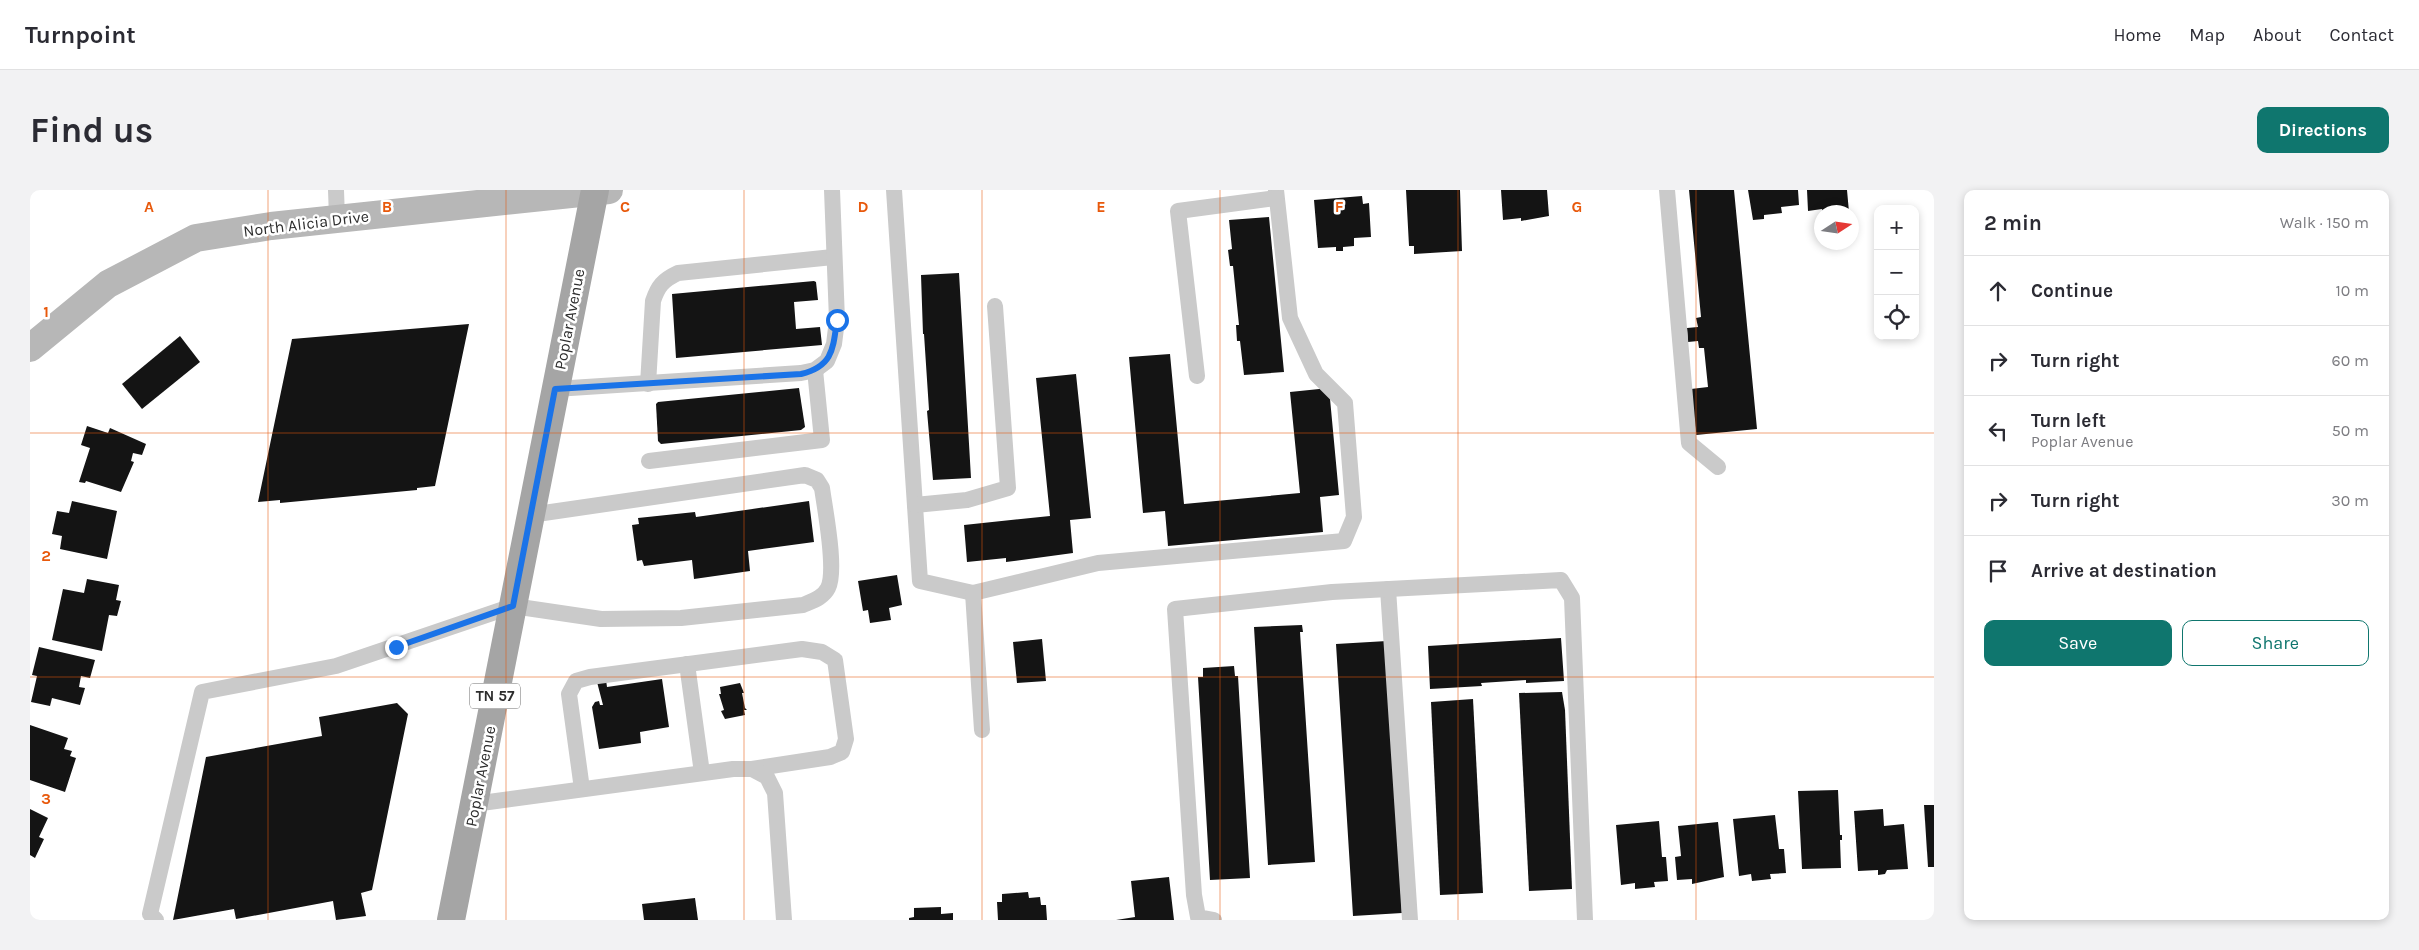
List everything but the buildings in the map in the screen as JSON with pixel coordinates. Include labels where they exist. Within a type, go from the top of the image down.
[{"type":"main road","name":"North Alicia Drive","points":[[32,354],[108,284],[196,238],[337,218],[443,199],[600,190]]},
{"type":"main road","name":"Poplar Avenue","points":[[451,920],[555,389],[600,190]]},
{"type":"lane","points":[[336,190],[337,218]]},
{"type":"lane","points":[[555,389],[801,374],[815,370],[827,361],[834,344],[837,320],[833,257],[832,190]]},
{"type":"lane","points":[[894,190],[920,581],[973,593],[1098,564],[1344,541],[1354,517],[1345,404],[1316,374],[1290,318],[1276,194],[1178,211],[1197,376]]},
{"type":"lane","points":[[1668,190],[1689,443],[1718,467]]},
{"type":"lane","points":[[648,384],[653,301],[658,288],[665,279],[678,273],[833,257]]},
{"type":"lane","points":[[915,504],[967,500],[1008,488],[994,306]]},
{"type":"lane","points":[[649,461],[822,440],[815,370]]},
{"type":"lane","points":[[156,920],[150,914],[202,692],[336,666],[513,606],[601,619],[681,618],[803,605],[819,599],[828,588],[832,572],[822,488],[817,480],[805,475],[530,515]]},
{"type":"lane","points":[[1214,920],[1198,917],[1194,895],[1174,609],[1332,592],[1562,580],[1572,598],[1585,920]]},
{"type":"lane","points":[[1388,589],[1410,920]]},
{"type":"lane","points":[[973,593],[982,730]]},
{"type":"lane","points":[[474,804],[582,790],[702,773],[752,769],[830,757],[842,752],[846,739],[835,660],[822,652],[802,649],[590,677],[576,681],[569,694],[582,790]]},
{"type":"lane","points":[[687,664],[702,773]]},
{"type":"lane","points":[[752,769],[767,777],[775,793],[784,920]]},
{"type":"route","points":[[396,647],[513,606],[555,389],[801,374],[815,370],[827,361],[834,344],[837,320]]}]
